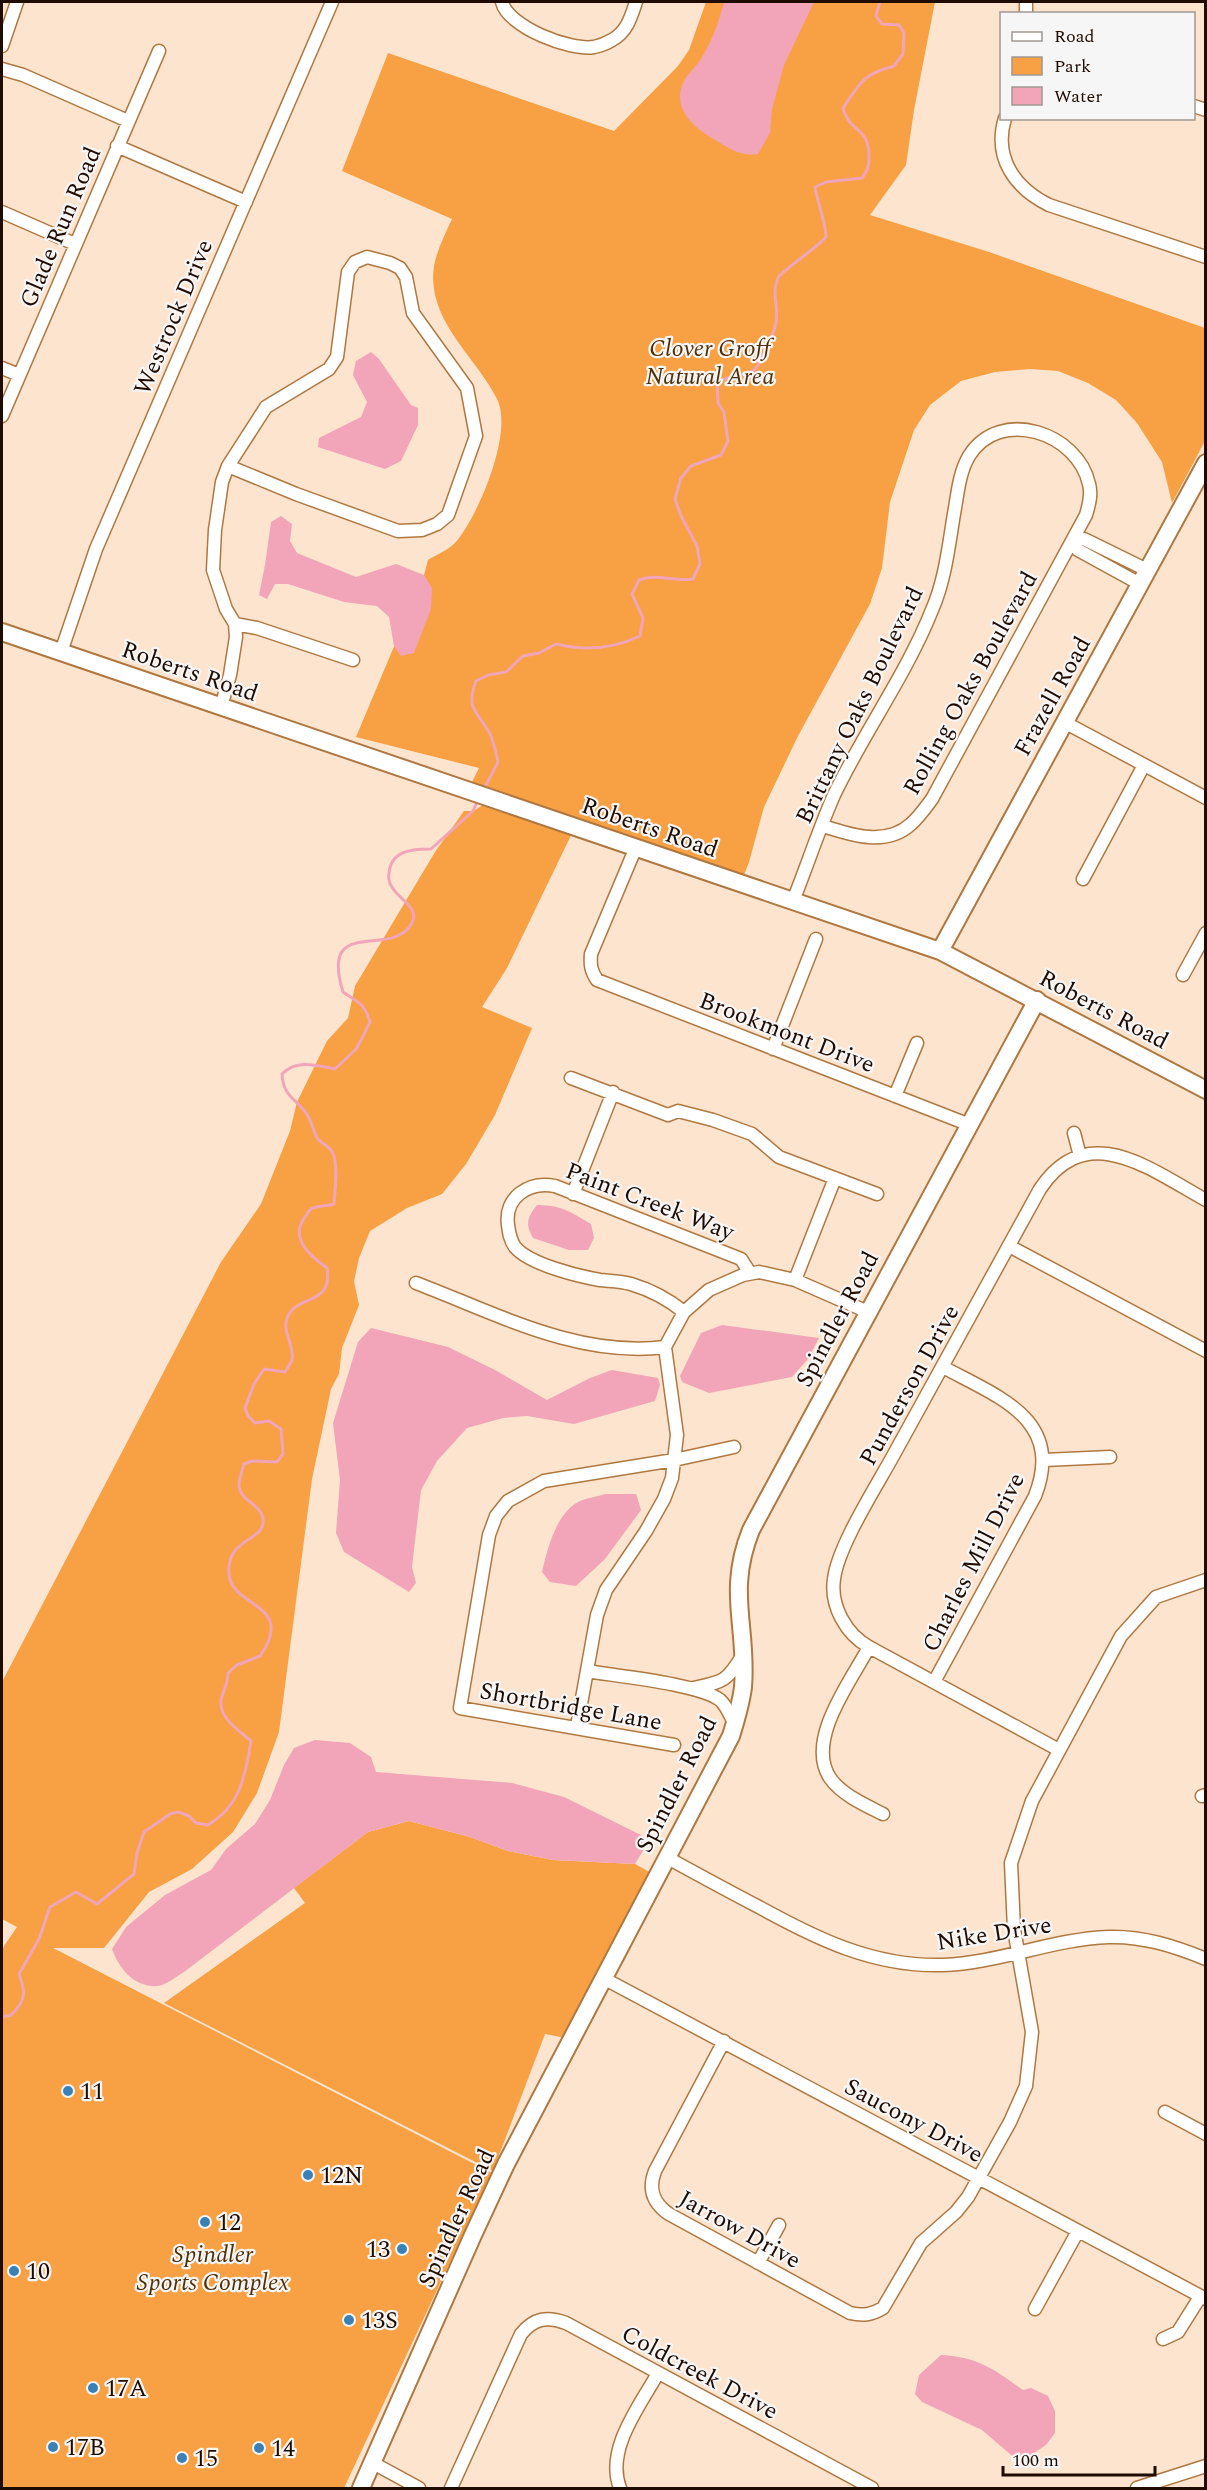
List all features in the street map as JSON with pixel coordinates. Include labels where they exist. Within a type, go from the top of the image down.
[{"type":"street","points":[[2,46],[17,2]]},
{"type":"street","name":"Westrock Drive","points":[[61,652],[96,549],[332,2]]},
{"type":"street","points":[[501,2],[512,20],[526,29],[573,45],[594,47],[613,40],[624,30],[636,2]]},
{"type":"street","name":"Glade Run Road","points":[[2,416],[159,51]]},
{"type":"street","points":[[2,69],[23,75],[128,121]]},
{"type":"street","points":[[1005,120],[1003,155],[1017,183],[1031,197],[1048,205],[1206,257]]},
{"type":"street","points":[[117,146],[246,202]]},
{"type":"street","points":[[2,212],[75,244]]},
{"type":"street","points":[[221,707],[231,675],[236,636],[235,624],[226,609],[213,570],[215,530],[222,482],[228,466],[266,407],[329,369],[337,357],[348,272],[355,262],[367,257],[400,268],[406,277],[413,313],[467,388],[476,435],[448,515],[437,524],[422,530],[398,531],[296,494],[228,466]]},
{"type":"street","points":[[2,368],[19,375]]},
{"type":"street","name":"Brittany Oaks Boulevard","points":[[793,901],[834,795],[913,651],[933,609],[945,564],[961,474],[969,455],[981,442],[1015,429],[1031,429],[1051,437],[1069,449],[1084,466],[1090,486],[1090,501],[1086,515],[1073,542]]},
{"type":"street","name":"Frazell Road","points":[[940,951],[1143,577],[1200,486],[1206,463]]},
{"type":"street","points":[[1073,542],[1078,550],[1143,577]]},
{"type":"street","name":"Rolling Oaks Boulevard","points":[[823,826],[848,834],[883,838],[910,825],[932,799],[1073,542]]},
{"type":"street","points":[[235,624],[257,628],[353,660]]},
{"type":"street","name":"Roberts Road","points":[[2,627],[61,652]]},
{"type":"street","name":"Roberts Road","points":[[2,632],[940,951],[1206,1090]]},
{"type":"street","points":[[1065,722],[1206,798]]},
{"type":"street","points":[[1083,879],[1144,765]]},
{"type":"street","name":"Brookmont Drive","points":[[636,848],[591,954],[587,975],[605,984],[970,1125]]},
{"type":"street","points":[[1183,975],[1206,933]]},
{"type":"street","points":[[773,1049],[816,939]]},
{"type":"street","name":"Spindler Road","points":[[361,2488],[477,2225],[603,1978],[728,1742],[735,1724],[743,1688],[737,1592],[738,1572],[746,1542],[766,1500],[1037,1000]]},
{"type":"street","points":[[896,1096],[917,1042]]},
{"type":"street","points":[[571,1077],[668,1115],[678,1112],[687,1113],[752,1134],[779,1157],[877,1194]]},
{"type":"street","points":[[573,1194],[613,1092]]},
{"type":"street","points":[[1074,1133],[1080,1156],[1094,1152],[1127,1156],[1206,1200]]},
{"type":"street","name":"Punderson Drive","points":[[1059,1750],[869,1647],[855,1637],[839,1615],[833,1589],[837,1565],[865,1508],[1047,1178],[1056,1168],[1080,1156]]},
{"type":"street","points":[[795,1280],[835,1178]]},
{"type":"street","name":"Paint Creek Way","points":[[684,1312],[659,1294],[631,1284],[598,1280],[544,1265],[527,1257],[516,1248],[510,1238],[508,1209],[513,1199],[524,1190],[536,1185],[555,1186],[741,1258],[750,1273]]},
{"type":"street","points":[[1009,1246],[1206,1351]]},
{"type":"street","points":[[577,1726],[597,1615],[606,1590],[664,1499],[672,1478],[677,1435],[665,1347],[684,1312],[709,1290],[750,1273],[770,1272],[795,1280],[868,1312]]},
{"type":"street","points":[[416,1283],[557,1337],[605,1347],[651,1349],[665,1347]]},
{"type":"street","name":"Charles Mill Drive","points":[[934,1682],[1035,1496],[1043,1472],[1044,1460],[1037,1434],[1022,1412],[943,1367]]},
{"type":"street","points":[[674,1461],[734,1447]]},
{"type":"street","points":[[1044,1460],[1110,1456]]},
{"type":"street","name":"Shortbridge Lane","points":[[674,1461],[544,1481],[508,1500],[496,1516],[489,1535],[460,1707],[674,1745]]},
{"type":"street","points":[[978,2178],[1015,2112],[1026,2086],[1030,2061],[1032,2032],[1014,1929],[1011,1863],[1032,1801],[1121,1636],[1156,1597],[1206,1580]]},
{"type":"street","points":[[869,1647],[824,1733],[822,1749],[824,1764],[830,1778],[853,1798],[883,1814]]},
{"type":"street","points":[[692,1689],[724,1680],[732,1674],[742,1656]]},
{"type":"street","points":[[587,1671],[692,1689],[719,1700],[735,1724]]},
{"type":"street","name":"Nike Drive","points":[[666,1857],[810,1935],[873,1959],[896,1963],[943,1965],[987,1960],[1108,1937],[1144,1939],[1179,1948],[1206,1959]]},
{"type":"street","name":"Saucony Drive","points":[[603,1978],[1203,2298]]},
{"type":"street","name":"Jarrow Drive","points":[[724,2041],[655,2171],[651,2193],[660,2208],[669,2214],[850,2313],[872,2314],[883,2308],[921,2243],[962,2206],[978,2178]]},
{"type":"street","points":[[1165,2112],[1206,2134]]},
{"type":"street","points":[[758,2263],[779,2225]]},
{"type":"street","points":[[1035,2309],[1078,2231]]},
{"type":"street","points":[[1164,2339],[1178,2332],[1203,2298]]},
{"type":"street","name":"Coldcreek Drive","points":[[451,2488],[515,2346],[527,2326],[545,2318],[556,2319],[872,2488]]},
{"type":"street","points":[[619,2485],[616,2460],[618,2449],[658,2373]]},
{"type":"street","points":[[373,2463],[419,2488]]},
{"type":"street","points":[[1137,2488],[1206,2466]]},
{"type":"green space","points":[[706,2],[935,2],[906,165],[870,215],[989,252],[1205,328],[1205,441],[1172,503],[1162,462],[1137,423],[1116,400],[1088,383],[1058,371],[1030,369],[995,372],[961,381],[930,405],[914,430],[890,502],[882,568],[870,604],[798,736],[764,807],[741,883],[575,827],[507,968],[482,1007],[532,1028],[495,1115],[466,1164],[442,1194],[407,1208],[370,1231],[359,1258],[354,1281],[359,1305],[342,1348],[339,1374],[331,1389],[312,1479],[279,1732],[257,1793],[233,1832],[192,1869],[149,1892],[104,1948],[53,1948],[492,2173],[344,2488],[2,2488],[2,1949],[17,1927],[2,1919],[2,1682],[221,1262],[261,1204],[290,1131],[297,1102],[327,1041],[348,1018],[355,986],[435,852],[464,811],[473,811],[493,799],[468,790],[479,768],[356,737],[424,575],[428,560],[455,543],[483,495],[497,452],[501,432],[501,414],[497,399],[488,383],[454,336],[437,303],[434,266],[452,219],[342,171],[388,53],[614,131],[678,66],[689,50]]},
{"type":"green space","points":[[409,1821],[470,1837],[508,1851],[553,1860],[635,1864],[657,1876],[571,2039],[545,2034],[493,2171],[164,2003],[305,1903],[294,1888],[368,1832]]},
{"type":"water","points":[[724,2],[814,2],[784,65],[772,109],[770,133],[758,154],[739,153],[712,138],[690,121],[681,106],[681,89],[685,79],[700,60],[709,43]]},
{"type":"water","points":[[371,352],[379,359],[411,405],[418,408],[418,425],[401,461],[385,469],[318,447],[319,438],[361,417],[367,402],[353,375],[356,361]]},
{"type":"water","points":[[281,516],[292,524],[290,541],[297,553],[356,577],[396,564],[424,575],[432,588],[431,609],[414,653],[401,656],[394,646],[389,617],[377,606],[344,602],[288,584],[275,584],[267,599],[259,595],[271,522]]},
{"type":"water","points":[[537,1205],[559,1208],[591,1224],[594,1238],[588,1250],[569,1250],[533,1238],[528,1221]]},
{"type":"water","points":[[722,1325],[819,1338],[808,1359],[792,1377],[709,1393],[682,1382],[680,1376],[701,1333]]},
{"type":"water","points":[[371,1328],[448,1347],[495,1370],[547,1400],[590,1378],[612,1370],[658,1378],[660,1385],[655,1401],[574,1424],[527,1416],[503,1418],[467,1428],[437,1461],[421,1490],[412,1567],[416,1583],[409,1592],[344,1552],[336,1533],[340,1480],[333,1423],[358,1342]]},
{"type":"water","points":[[605,1494],[636,1494],[641,1510],[605,1559],[576,1586],[550,1582],[542,1572],[558,1524],[570,1508],[578,1502]]},
{"type":"water","points":[[315,1740],[350,1743],[371,1757],[376,1772],[512,1783],[564,1797],[641,1835],[644,1849],[635,1864],[553,1860],[508,1851],[470,1837],[409,1821],[368,1832],[168,1982],[150,1986],[129,1976],[119,1964],[112,1949],[126,1927],[165,1895],[211,1870],[226,1849],[255,1824],[270,1800],[284,1765],[294,1748]]},
{"type":"water","points":[[941,2355],[954,2356],[985,2365],[1023,2390],[1031,2388],[1048,2396],[1055,2411],[1055,2433],[1046,2445],[1028,2457],[1017,2460],[982,2430],[922,2402],[915,2394],[919,2375]]},
{"type":"waterway","points":[[484,789],[498,762],[491,737],[472,704],[476,681],[488,675],[506,672],[523,656],[539,653],[556,644],[578,648],[599,648],[620,644],[640,636],[643,618],[632,594],[639,580],[652,577],[693,579],[700,564],[697,546],[675,499],[681,478],[691,466],[721,455],[728,441],[724,412],[718,403],[717,382],[747,374],[755,369],[776,323],[775,290],[778,278],[826,237],[815,187],[826,182],[862,178],[867,170],[869,156],[866,139],[850,122],[843,108],[863,81],[875,72],[894,66],[903,54],[904,33],[899,25],[882,24],[876,16],[880,2]]},
{"type":"waterway","points":[[2,2017],[11,2015],[22,2001],[24,1991],[19,1974],[39,1939],[50,1907],[76,1892],[97,1904],[134,1874],[137,1853],[144,1832],[170,1814],[178,1812],[189,1816],[196,1823],[208,1825],[228,1808],[240,1789],[251,1741],[227,1719],[221,1707],[221,1700],[228,1673],[237,1665],[260,1656],[269,1639],[271,1626],[267,1616],[232,1585],[229,1574],[229,1563],[233,1554],[261,1530],[263,1524],[261,1512],[240,1491],[239,1483],[244,1464],[252,1461],[277,1462],[283,1454],[281,1429],[269,1421],[255,1423],[248,1416],[245,1408],[254,1384],[264,1369],[285,1372],[292,1360],[286,1324],[292,1310],[325,1289],[327,1268],[308,1252],[300,1239],[299,1232],[310,1210],[334,1204],[336,1180],[333,1153],[318,1139],[310,1119],[287,1092],[282,1074],[300,1065],[335,1069],[357,1048],[370,1022],[363,1007],[343,992],[338,968],[341,954],[349,946],[402,933],[412,923],[414,918],[411,909],[390,884],[391,865],[398,855],[404,852],[431,849],[473,811],[478,800]]},
{"type":"place","name":"11","points":[[68,2091]]},
{"type":"place","name":"12N","points":[[308,2175]]},
{"type":"place","name":"12","points":[[205,2222]]},
{"type":"place","name":"13","points":[[402,2249]]},
{"type":"place","name":"10","points":[[14,2271]]},
{"type":"place","name":"13S","points":[[349,2320]]},
{"type":"place","name":"17A","points":[[93,2388]]},
{"type":"place","name":"17B","points":[[53,2447]]},
{"type":"place","name":"14","points":[[259,2448]]},
{"type":"place","name":"15","points":[[182,2458]]},
{"type":"park label","name":"Clover Groff Natural Area","points":[[710,362]]},
{"type":"park label","name":"Spindler Sports Complex","points":[[213,2268]]}]
